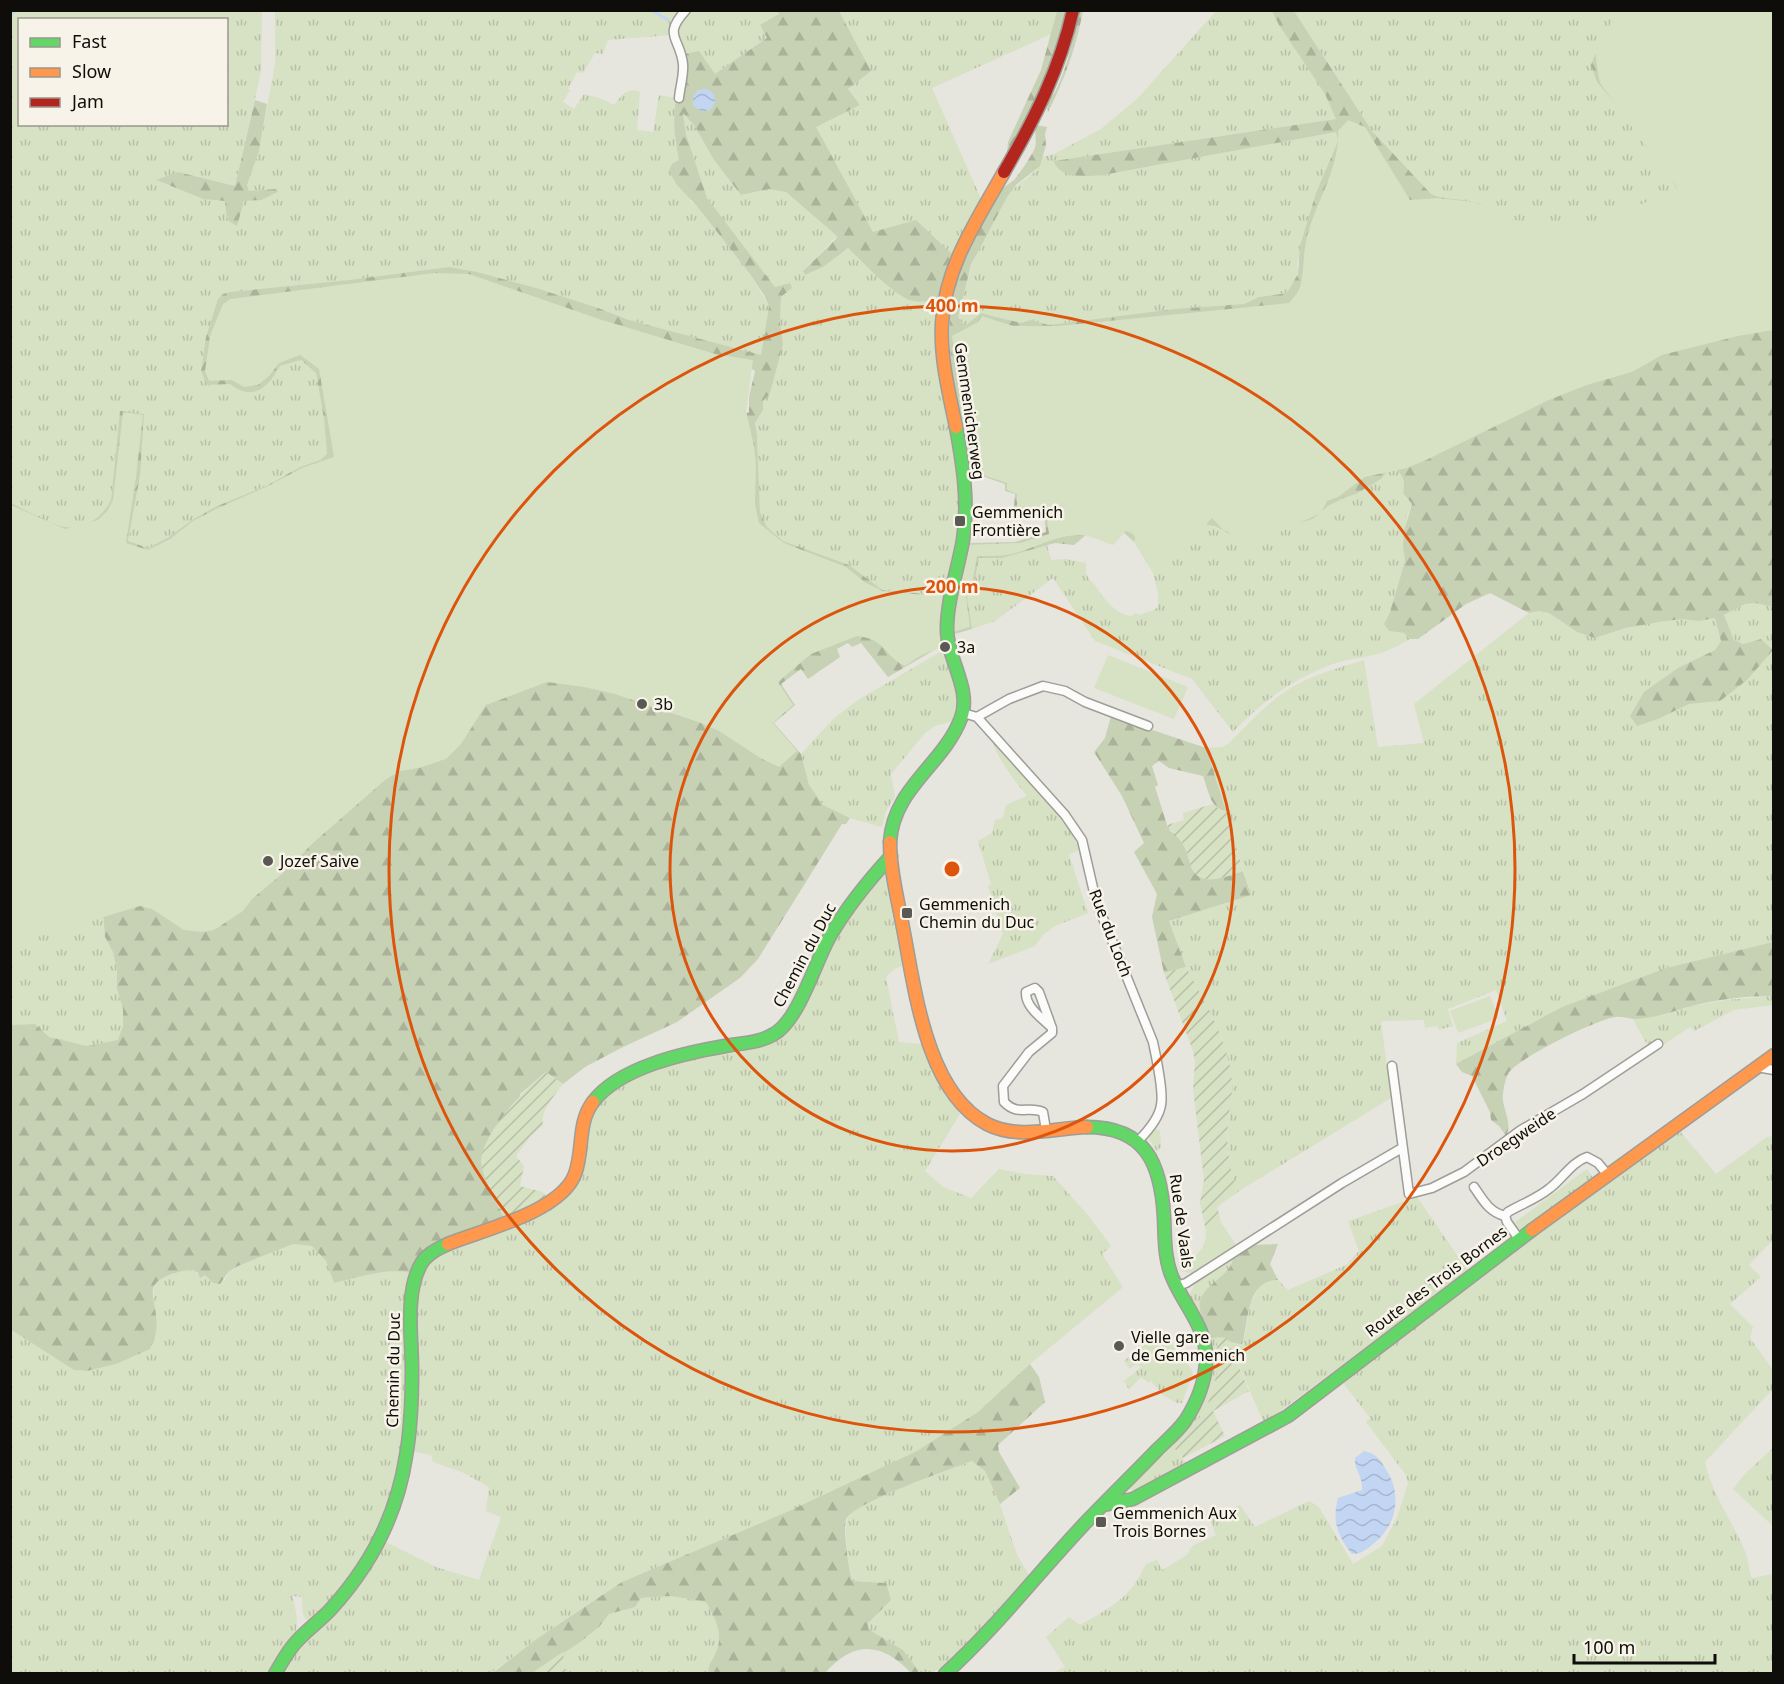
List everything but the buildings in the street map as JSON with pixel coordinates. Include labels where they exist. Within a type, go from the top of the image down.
[{"type":"main road","name":"Gemmenicherweg","points":[[963,713],[964,701],[949,653],[947,628],[964,529],[966,498],[945,372],[943,338],[945,296],[958,255],[1052,84],[1065,48],[1073,10]]},
{"type":"main road","name":"Rue de Vaals","points":[[945,1674],[998,1622],[1063,1547],[1184,1422],[1203,1382],[1207,1355],[1203,1335],[1177,1286],[1168,1263],[1157,1167],[1138,1141],[1117,1130],[1105,1127],[1087,1126],[1013,1132],[987,1125],[966,1111],[948,1088],[931,1045],[908,960],[891,856],[891,830],[898,808],[915,781],[955,731],[963,713]]},
{"type":"main road","name":"Chemin du Duc","points":[[275,1674],[296,1643],[331,1609],[353,1582],[370,1557],[391,1517],[402,1478],[411,1404],[410,1314],[417,1273],[424,1259],[447,1244],[512,1222],[560,1195],[569,1187],[577,1168],[586,1115],[595,1098],[617,1082],[654,1064],[678,1056],[759,1039],[779,1031],[786,1024],[849,904],[891,856]]},
{"type":"main road","name":"Route des Trois Bornes","points":[[1102,1506],[1133,1499],[1288,1416],[1519,1239],[1773,1055]]},
{"type":"street","points":[[679,98],[682,62],[673,32],[675,24],[686,10]]},
{"type":"street","points":[[963,713],[977,717],[1009,699],[1043,686],[1065,691],[1085,702],[1148,726]]},
{"type":"street","name":"Rue du Loch","points":[[977,717],[1065,814],[1082,840],[1096,901],[1153,1042],[1158,1065],[1161,1105],[1150,1129],[1138,1141]]},
{"type":"street","points":[[1046,1130],[1043,1112],[1039,1110],[1020,1111],[1010,1108],[1004,1102],[1003,1086],[1029,1052],[1051,1036],[1052,1028]]},
{"type":"street","name":"Droegweide","points":[[1392,1066],[1409,1194],[1451,1180],[1521,1130],[1583,1095],[1658,1044]]},
{"type":"street","points":[[1756,1067],[1773,1070]]},
{"type":"street","points":[[1177,1286],[1186,1283],[1333,1189],[1402,1148]]},
{"type":"street","points":[[1505,1216],[1508,1212],[1547,1191],[1561,1180],[1579,1160],[1587,1157],[1598,1163],[1607,1174]]},
{"type":"street","points":[[1474,1187],[1489,1209],[1505,1216]]},
{"type":"street","points":[[1505,1216],[1519,1239]]},
{"type":"green space","points":[[777,10],[779,14],[767,38],[715,75],[684,54],[679,31],[682,22],[692,11]]},
{"type":"green space","points":[[1626,10],[1773,11],[1773,330],[1738,336],[1662,355],[1632,372],[1587,385],[1549,400],[1407,468],[1365,477],[1338,497],[1327,501],[1321,513],[1260,541],[1243,542],[1235,539],[1212,518],[1199,531],[1179,540],[1153,560],[1148,559],[1133,534],[1126,531],[1113,545],[1091,537],[1072,535],[1009,555],[977,556],[971,589],[966,596],[970,627],[949,633],[964,545],[1020,543],[1049,534],[1046,512],[1017,506],[1017,494],[1007,490],[1007,483],[983,475],[982,465],[969,466],[952,336],[978,322],[982,316],[1013,326],[1058,326],[1289,303],[1300,287],[1306,241],[1331,173],[1338,145],[1338,131],[1348,120],[1365,127],[1410,200],[1438,198],[1473,202],[1493,209],[1513,220],[1586,230],[1677,188],[1600,83],[1596,58],[1597,44],[1605,30]]},
{"type":"green space","points":[[11,11],[262,11],[261,72],[235,186],[178,172],[157,181],[203,199],[226,201],[261,200],[276,189],[249,191],[247,185],[259,151],[275,64],[275,11],[682,11],[672,25],[671,35],[608,40],[603,54],[595,53],[583,73],[577,72],[563,102],[574,109],[584,94],[614,105],[628,91],[640,92],[637,130],[653,132],[659,95],[676,98],[675,143],[691,202],[696,205],[750,274],[769,306],[761,356],[449,267],[230,292],[230,384],[246,392],[259,390],[270,381],[280,366],[301,360],[316,373],[327,454],[320,460],[300,467],[268,485],[215,507],[148,548],[128,542],[140,476],[120,411],[111,500],[99,516],[87,524],[66,527],[46,521],[11,503]]},
{"type":"green space","points":[[777,11],[839,11],[871,71],[848,89],[860,105],[816,127],[873,232],[916,220],[953,255],[940,299],[928,301],[911,301],[899,294],[848,248],[823,267],[805,275],[803,271],[837,236],[786,192],[769,189],[741,195],[714,160],[694,125],[683,113],[686,134],[707,198],[775,287],[790,283],[792,288],[781,297],[780,322],[783,344],[769,395],[763,401],[763,410],[755,423],[760,512],[767,527],[783,541],[849,565],[882,590],[925,594],[945,593],[941,646],[888,677],[861,643],[852,647],[848,643],[837,649],[840,657],[808,679],[801,669],[781,684],[795,705],[774,723],[801,754],[809,785],[823,805],[850,818],[846,824],[842,824],[758,959],[740,978],[677,1022],[585,1067],[563,1084],[546,1072],[520,1094],[507,1222],[458,1238],[413,1274],[385,1272],[334,1283],[326,1261],[312,1246],[293,1244],[238,1266],[229,1271],[220,1284],[213,1283],[205,1275],[200,1278],[198,1273],[191,1269],[172,1274],[154,1286],[157,1323],[155,1338],[150,1349],[116,1364],[87,1371],[74,1370],[10,1329],[11,1025],[35,1024],[49,1037],[87,1046],[118,1040],[123,1026],[123,1009],[117,989],[117,970],[113,952],[105,937],[102,898],[11,927],[11,503],[46,521],[66,527],[87,524],[99,516],[111,500],[120,411],[144,414],[140,476],[128,541],[148,548],[215,507],[268,485],[300,467],[320,460],[327,454],[316,373],[301,360],[280,366],[265,386],[253,392],[246,392],[230,384],[207,385],[201,371],[206,337],[218,299],[230,292],[449,267],[536,288],[629,320],[761,355],[769,306],[764,295],[696,205],[677,185],[669,171],[672,164],[679,160],[674,113],[676,98],[683,99],[684,54],[699,51],[715,74],[767,38],[760,25],[779,14]],"holes":[[[698,90],[713,94],[710,109],[694,106],[693,99]],[[749,367],[755,371],[749,397],[749,412],[744,415]]]},
{"type":"green space","points":[[839,11],[1057,11],[1051,34],[932,88],[981,199],[953,255],[873,232],[815,127],[860,105],[848,89],[871,71]]},
{"type":"green space","points":[[1057,11],[1068,11],[1058,53],[1032,110],[1007,154],[1008,142],[1041,70]]},
{"type":"green space","points":[[1078,11],[1083,11],[1077,37],[1065,75],[1048,112],[1049,103],[1067,61]]},
{"type":"green space","points":[[1216,11],[1272,11],[1316,78],[1336,119],[1054,161],[1078,176],[1103,175],[1336,132],[1338,141],[1316,193],[1297,264],[1298,274],[1288,291],[1259,297],[1244,304],[1174,309],[1049,325],[1030,320],[1021,323],[991,315],[975,320],[965,327],[958,317],[971,269],[990,226],[1011,191],[1032,174],[1040,164],[1042,157],[1054,154],[1101,129],[1137,99]]},
{"type":"green space","points":[[1272,11],[1294,11],[1372,131],[1431,194],[1478,203],[1523,223],[1587,235],[1679,193],[1638,125],[1597,82],[1591,65],[1600,43],[1773,11],[1773,607],[1755,603],[1745,604],[1724,615],[1734,640],[1743,644],[1761,639],[1773,650],[1747,680],[1720,701],[1689,704],[1637,726],[1630,716],[1644,692],[1678,668],[1715,650],[1721,641],[1715,618],[1699,621],[1682,619],[1658,622],[1626,628],[1595,638],[1577,632],[1549,613],[1539,611],[1529,613],[1490,593],[1466,604],[1418,639],[1410,639],[1404,633],[1389,631],[1384,624],[1390,612],[1405,561],[1404,531],[1412,504],[1403,493],[1403,480],[1395,469],[1387,471],[1381,479],[1356,494],[1328,506],[1313,519],[1240,540],[1215,526],[1208,525],[1200,518],[1143,513],[1134,542],[1120,529],[1092,530],[1074,545],[1055,543],[1002,558],[979,558],[973,589],[967,597],[972,629],[951,635],[966,543],[1015,542],[1046,532],[1044,514],[1014,507],[1015,494],[1005,491],[1005,484],[982,476],[981,467],[967,467],[951,362],[951,311],[955,285],[963,258],[979,225],[998,193],[1015,179],[1031,156],[1036,145],[1036,125],[1047,127],[1046,145],[1040,166],[1017,184],[1007,197],[971,265],[958,317],[965,326],[981,313],[1021,323],[1030,320],[1049,325],[1174,309],[1244,304],[1259,297],[1288,291],[1298,274],[1300,246],[1316,193],[1338,141],[1336,132],[1103,175],[1068,174],[1057,167],[1054,161],[1336,119],[1325,94]]},
{"type":"green space","points":[[1294,11],[1639,11],[1614,102],[1638,125],[1679,193],[1594,234],[1513,220],[1493,209],[1472,202],[1431,195],[1372,131]]},
{"type":"green space","points":[[255,100],[267,104],[259,151],[247,185],[249,191],[276,189],[278,192],[261,200],[244,201],[237,226],[227,220],[225,201],[203,199],[156,180],[178,172],[235,186]]},
{"type":"green space","points":[[683,112],[694,125],[714,160],[741,195],[769,189],[786,192],[837,236],[803,271],[811,273],[848,248],[884,282],[940,299],[938,355],[956,468],[960,510],[945,593],[925,594],[882,590],[815,554],[783,541],[767,527],[760,512],[755,423],[763,410],[763,401],[769,395],[783,344],[780,322],[781,297],[787,294],[781,285],[775,287],[707,198],[686,134]]},
{"type":"green space","points":[[434,273],[469,274],[599,319],[715,354],[753,360],[746,411],[754,446],[755,504],[759,523],[784,543],[846,567],[866,583],[883,591],[925,595],[943,592],[941,647],[920,656],[905,666],[879,644],[857,636],[811,654],[778,682],[793,705],[773,723],[797,751],[779,767],[762,759],[719,731],[701,723],[615,694],[547,682],[486,705],[461,744],[446,759],[419,768],[400,771],[385,780],[252,899],[243,911],[214,930],[202,932],[184,930],[152,909],[140,906],[11,945],[11,505],[65,529],[98,520],[108,510],[113,500],[123,412],[143,415],[126,543],[148,550],[170,539],[193,521],[216,509],[302,468],[334,457],[319,369],[300,355],[279,363],[258,385],[244,387],[232,380],[209,381],[205,371],[210,336],[223,304],[230,299]]},
{"type":"green space","points":[[1395,469],[1403,480],[1403,493],[1412,504],[1407,516],[1403,548],[1405,561],[1390,612],[1384,624],[1389,631],[1404,633],[1410,639],[1383,652],[1336,663],[1307,675],[1268,700],[1233,732],[1192,679],[1095,641],[1053,578],[995,621],[972,629],[967,597],[973,589],[979,558],[1002,558],[1047,545],[1051,560],[1066,559],[1086,563],[1089,579],[1110,604],[1120,612],[1132,616],[1135,613],[1141,615],[1158,607],[1158,593],[1153,573],[1134,542],[1143,513],[1134,489],[1240,540],[1313,519],[1328,506],[1356,494],[1386,471]]},
{"type":"green space","points":[[1755,603],[1773,607],[1773,942],[1666,968],[1562,1007],[1456,1064],[1457,1043],[1507,1021],[1496,990],[1448,1009],[1453,1026],[1438,1030],[1438,1026],[1425,1028],[1424,1020],[1381,1021],[1391,1098],[1239,1191],[1232,1178],[1229,1165],[1228,1127],[1232,1083],[1222,1038],[1186,967],[1169,921],[1251,895],[1206,748],[1222,747],[1228,744],[1268,705],[1294,686],[1320,674],[1364,660],[1378,747],[1424,743],[1414,704],[1529,613],[1539,611],[1549,613],[1563,623],[1595,638],[1638,625],[1672,619],[1715,618],[1721,641],[1715,650],[1702,657],[1658,719],[1689,704],[1720,701],[1761,639],[1743,644],[1734,640],[1724,615],[1745,604]]},
{"type":"green space","points":[[942,651],[957,694],[953,721],[935,726],[925,733],[891,774],[895,797],[886,811],[882,827],[850,818],[823,806],[809,785],[801,754],[833,719],[858,700]]},
{"type":"green space","points":[[1108,655],[1188,687],[1174,719],[1094,688]]},
{"type":"green space","points":[[1111,716],[1206,748],[1226,811],[1216,807],[1203,776],[1169,768],[1159,761],[1152,766],[1158,785],[1155,787],[1167,825],[1171,832],[1178,835],[1192,869],[1221,878],[1243,871],[1251,895],[1169,921],[1186,967],[1164,973],[1152,917],[1157,894],[1134,852],[1144,843],[1122,796],[1094,752],[1105,738]]},
{"type":"green space","points":[[993,738],[1064,820],[1080,849],[1069,855],[1088,913],[1055,926],[1043,935],[1035,946],[988,964],[1003,934],[988,886],[991,884],[978,841],[992,833],[995,820],[1003,818],[1006,805],[1027,796],[996,751]]},
{"type":"green space","points":[[1213,804],[1220,810],[1226,811],[1243,871],[1223,878],[1208,879],[1196,875],[1184,846],[1167,825],[1184,820],[1183,813]]},
{"type":"green space","points":[[884,870],[902,966],[894,969],[886,977],[899,1042],[922,1044],[942,1091],[960,1114],[925,1171],[943,1187],[971,1198],[999,1169],[1053,1176],[1087,1214],[1111,1246],[1102,1254],[1123,1287],[1030,1364],[978,1412],[918,1451],[789,1511],[622,1582],[538,1638],[491,1673],[282,1674],[305,1640],[384,1541],[436,1567],[479,1580],[501,1517],[486,1511],[489,1487],[462,1472],[433,1462],[431,1455],[410,1451],[413,1301],[429,1257],[563,1198],[588,1116],[607,1092],[656,1067],[770,1040],[815,972],[852,906]]},
{"type":"green space","points":[[102,898],[105,937],[113,952],[117,970],[117,989],[123,1009],[123,1026],[119,1040],[87,1046],[48,1037],[35,1024],[11,1025],[11,927]]},
{"type":"green space","points":[[1773,942],[1773,996],[1712,1001],[1644,1018],[1607,1019],[1525,1059],[1508,1074],[1503,1091],[1508,1123],[1506,1136],[1491,1120],[1490,1112],[1472,1076],[1462,1072],[1456,1064],[1562,1007],[1666,968]]},
{"type":"green space","points":[[1186,967],[1221,1037],[1232,1082],[1228,1144],[1232,1173],[1239,1191],[1217,1207],[1221,1222],[1206,1231],[1200,1203],[1204,1180],[1193,1089],[1195,1062],[1164,973]]},
{"type":"green space","points":[[1490,996],[1499,1018],[1458,1033],[1450,1011]]},
{"type":"green space","points":[[1773,996],[1773,1005],[1734,1010],[1694,1031],[1690,1027],[1654,1051],[1645,1041],[1633,1019],[1664,1015],[1692,1006],[1726,1000]]},
{"type":"green space","points":[[546,1072],[563,1084],[546,1109],[543,1125],[530,1137],[516,1156],[524,1166],[520,1186],[543,1192],[548,1200],[507,1222],[484,1175],[481,1162],[483,1151],[488,1138],[506,1112]]},
{"type":"green space","points":[[1156,1129],[1160,1131],[1161,1147],[1157,1151],[1149,1139],[1151,1133]]},
{"type":"green space","points":[[1678,1129],[1716,1174],[1767,1137],[1773,1136],[1773,1241],[1749,1265],[1761,1277],[1730,1304],[1753,1327],[1750,1338],[1773,1370],[1773,1389],[1705,1462],[1717,1496],[1745,1551],[1752,1578],[1773,1574],[1773,1673],[1053,1673],[1065,1667],[1046,1637],[1069,1617],[1080,1625],[1119,1601],[1133,1586],[1146,1564],[1157,1560],[1162,1570],[1187,1555],[1192,1546],[1216,1535],[1210,1520],[1240,1505],[1255,1527],[1309,1501],[1319,1507],[1353,1564],[1382,1546],[1397,1518],[1408,1483],[1406,1475],[1366,1422],[1370,1418],[1341,1380],[1438,1304]]},
{"type":"green space","points":[[1587,1169],[1593,1178],[1521,1230],[1515,1227],[1515,1222]]},
{"type":"green space","points":[[1417,1197],[1468,1271],[1264,1423],[1227,1338],[1235,1344],[1245,1335],[1250,1305],[1260,1285],[1269,1279],[1278,1280],[1288,1290],[1346,1265],[1359,1251],[1348,1221]]},
{"type":"green space","points":[[1221,1222],[1236,1245],[1191,1273],[1181,1271],[1178,1265],[1202,1249],[1206,1231]]},
{"type":"green space","points":[[293,1244],[312,1246],[326,1261],[335,1282],[385,1272],[413,1274],[409,1404],[396,1491],[375,1542],[350,1578],[315,1620],[309,1621],[304,1617],[302,1597],[292,1596],[297,1620],[294,1638],[271,1673],[11,1673],[10,1329],[74,1370],[87,1371],[116,1364],[155,1315],[155,1286],[163,1277],[191,1269],[200,1276],[205,1275],[213,1283],[225,1280],[229,1271],[238,1266]]},
{"type":"green space","points":[[1278,1244],[1270,1264],[1278,1280],[1260,1286],[1254,1294],[1242,1344],[1209,1338],[1201,1315],[1200,1302],[1203,1295],[1228,1269],[1233,1257],[1253,1245]]},
{"type":"green space","points":[[1233,1257],[1227,1270],[1210,1287],[1202,1301],[1201,1313],[1209,1338],[1217,1337],[1217,1373],[1207,1408],[1175,1449],[1186,1463],[1149,1485],[1129,1490],[1129,1486],[1171,1447],[1203,1402],[1209,1381],[1190,1294],[1202,1277]]},
{"type":"green space","points":[[1160,1333],[1166,1341],[1168,1339],[1193,1372],[1182,1403],[1177,1403],[1161,1394],[1151,1381],[1149,1383],[1141,1377],[1129,1390],[1124,1381],[1141,1367],[1136,1364],[1130,1369],[1124,1361]]},
{"type":"green space","points":[[1217,1337],[1227,1338],[1249,1391],[1213,1411],[1225,1436],[1183,1458],[1175,1449],[1207,1408],[1217,1373]]},
{"type":"green space","points":[[1030,1364],[1039,1377],[1045,1402],[998,1445],[999,1452],[1020,1488],[1000,1504],[985,1471],[972,1461],[883,1496],[852,1513],[846,1520],[846,1541],[852,1581],[886,1583],[891,1600],[868,1623],[868,1629],[903,1650],[920,1673],[911,1673],[889,1655],[868,1649],[857,1650],[847,1655],[825,1673],[708,1673],[719,1639],[712,1614],[706,1602],[671,1596],[641,1598],[635,1607],[609,1614],[599,1627],[579,1643],[532,1673],[491,1674],[538,1638],[622,1582],[789,1511],[917,1451],[978,1412]]},
{"type":"green space","points":[[1773,1448],[1773,1526],[1733,1489],[1744,1475]]},
{"type":"green space","points":[[972,1461],[985,1471],[1000,1504],[1017,1555],[1030,1577],[983,1631],[954,1659],[930,1673],[920,1673],[903,1650],[868,1629],[868,1623],[885,1583],[852,1581],[847,1549],[848,1518],[855,1511],[885,1495]]},
{"type":"green space","points":[[671,1596],[707,1602],[713,1614],[718,1626],[719,1639],[716,1652],[709,1664],[708,1673],[566,1673],[563,1652],[599,1627],[609,1614],[635,1607],[641,1598]]},
{"type":"green space","points":[[563,1652],[566,1673],[532,1673]]},
{"type":"water","points":[[704,89],[712,92],[715,100],[712,108],[704,111],[696,108],[693,100],[696,92]]},
{"type":"water","points":[[1364,1451],[1377,1457],[1391,1478],[1395,1509],[1388,1528],[1381,1537],[1363,1551],[1352,1554],[1337,1528],[1336,1506],[1338,1498],[1362,1490],[1355,1458]]},
{"type":"waterway","points":[[10,15],[16,10]]},
{"type":"waterway","points":[[651,10],[668,20]]},
{"type":"traffic: fast","points":[[890,842],[893,823],[900,806],[953,734],[964,707],[947,629],[947,618],[965,526],[963,469],[956,427]]},
{"type":"traffic: fast","points":[[593,1102],[619,1079],[654,1063],[691,1053],[756,1041],[774,1034],[783,1027],[799,1004],[830,936],[858,894],[891,856]]},
{"type":"traffic: fast","points":[[945,1674],[983,1637],[1090,1518],[1179,1429],[1193,1407],[1204,1377],[1206,1350],[1200,1329],[1173,1279],[1168,1264],[1162,1198],[1154,1165],[1146,1152],[1124,1134],[1087,1127]]},
{"type":"traffic: fast","points":[[1104,1505],[1133,1499],[1288,1416],[1532,1230]]},
{"type":"traffic: fast","points":[[275,1674],[294,1644],[331,1609],[358,1575],[389,1519],[402,1478],[409,1435],[412,1392],[410,1317],[412,1290],[422,1262],[448,1244]]},
{"type":"traffic: slow","points":[[956,427],[942,349],[944,302],[964,245],[1004,172]]},
{"type":"traffic: slow","points":[[890,842],[891,864],[919,1008],[937,1064],[950,1088],[966,1109],[987,1124],[999,1129],[1037,1132],[1087,1127]]},
{"type":"traffic: slow","points":[[1532,1230],[1774,1055]]},
{"type":"traffic: slow","points":[[448,1244],[538,1209],[567,1187],[578,1165],[585,1119],[593,1102]]},
{"type":"traffic: jam","points":[[1004,172],[1045,94],[1061,53],[1073,10]]},
{"type":"place","name":"Gemmenich Frontière","points":[[960,521]]},
{"type":"place","name":"3a","points":[[945,647]]},
{"type":"place","name":"3b","points":[[642,704]]},
{"type":"place","name":"Jozef Saive","points":[[268,861]]},
{"type":"place","name":"Gemmenich Chemin du Duc","points":[[907,913]]},
{"type":"place","name":"Vielle gare de Gemmenich","points":[[1119,1346]]},
{"type":"place","name":"Gemmenich Aux Trois Bornes","points":[[1101,1522]]}]
